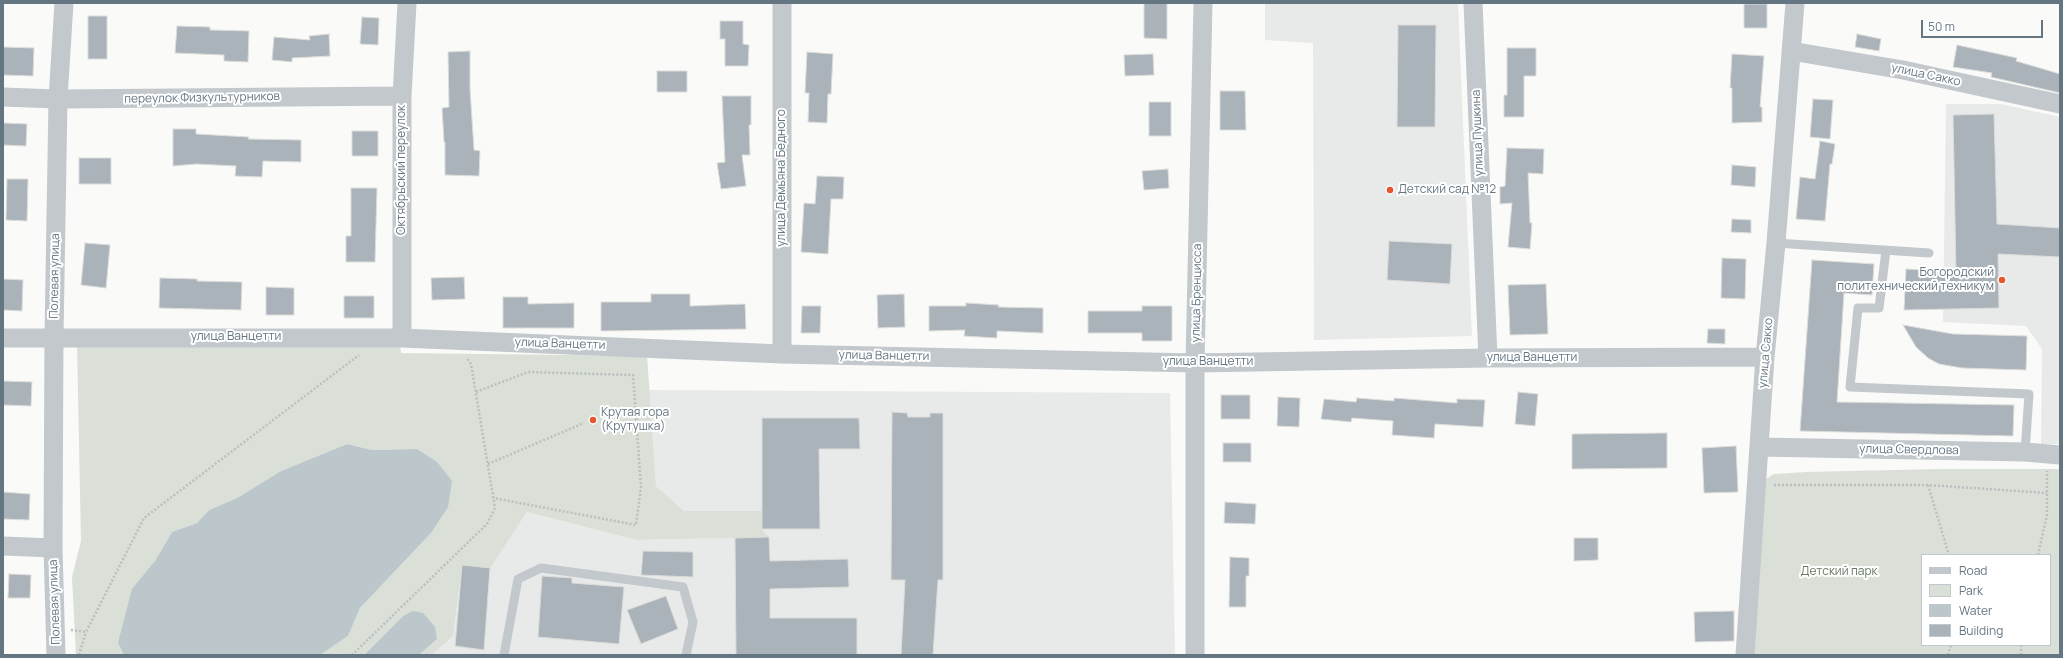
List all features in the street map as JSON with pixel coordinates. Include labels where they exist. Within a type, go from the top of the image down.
[{"type":"street","name":"Полевая улица","points":[[56,655],[53,548],[54,337],[58,99],[64,3]]},
{"type":"street","name":"Октябрьский переулок","points":[[402,338],[402,96],[407,3]]},
{"type":"street","name":"улица Демьяна Бедного","points":[[782,3],[782,354]]},
{"type":"street","name":"улица Бренцисса","points":[[1195,655],[1195,363],[1203,3]]},
{"type":"street","name":"улица Пушкина","points":[[1473,3],[1488,358]]},
{"type":"street","name":"улица Сакко","points":[[1745,655],[1765,357],[1776,243],[1794,3]]},
{"type":"street","name":"улица Сакко","points":[[1791,51],[1903,70],[2060,104]]},
{"type":"street","name":"переулок Физкультурников","points":[[3,97],[58,99],[402,96]]},
{"type":"street","name":"улица Ванцетти","points":[[3,338],[402,338],[782,354],[1195,363],[1488,358],[1765,357]]},
{"type":"street","name":"улица Свердлова","points":[[1759,447],[2025,452],[2053,454]]},
{"type":"street","name":"Полевая улица","points":[[3,546],[53,548]]},
{"type":"lane","points":[[1776,243],[1929,253]]},
{"type":"lane","points":[[1886,250],[1879,308],[1858,308],[1850,387],[2029,394],[2025,452]]},
{"type":"lane","points":[[504,655],[518,579],[541,568],[683,587],[693,622],[686,655]]},
{"type":"path","points":[[79,655],[86,632],[144,518],[360,354],[352,354]]},
{"type":"path","points":[[352,655],[487,524],[495,508],[471,364],[468,358],[460,358]]},
{"type":"path","points":[[476,392],[528,372],[633,375],[641,487],[636,525],[493,498]]},
{"type":"path","points":[[488,464],[584,424]]},
{"type":"path","points":[[2038,554],[2047,515],[2047,492],[2053,454]]},
{"type":"path","points":[[1756,485],[1928,485],[2047,492]]},
{"type":"path","points":[[1928,485],[1949,554]]},
{"type":"path","points":[[68,636],[68,630],[86,632]]},
{"type":"shaded area","name":"Детский сад №12","points":[[1265,3],[1458,3],[1472,336],[1314,340],[1313,43],[1265,40]]},
{"type":"shaded area","name":"Богородский политехнический техникум","points":[[1946,104],[2001,104],[2060,117],[2060,444],[2041,444],[2042,349],[2026,326],[1943,322]]},
{"type":"shaded area","points":[[649,390],[1170,393],[1175,655],[432,655],[453,636],[462,565],[490,567],[527,512],[637,540],[769,537],[762,529],[762,511],[684,511],[656,486]]},
{"type":"green space","points":[[77,342],[400,345],[401,353],[647,356],[656,486],[684,511],[762,511],[762,529],[769,537],[637,540],[527,512],[490,568],[462,565],[453,636],[432,655],[419,655],[437,639],[403,616],[364,655],[320,655],[348,636],[360,608],[431,533],[417,449],[372,450],[347,444],[281,471],[237,498],[209,510],[197,523],[172,532],[155,561],[118,643],[124,655],[76,655],[72,577],[81,541]]},
{"type":"green space","name":"Детский парк","points":[[1942,469],[2060,469],[2060,655],[1753,655],[1765,482],[1766,479],[1774,474]]},
{"type":"water","points":[[347,444],[372,450],[417,449],[437,462],[452,481],[448,507],[431,533],[360,608],[348,636],[320,655],[124,655],[118,643],[132,589],[155,561],[172,532],[197,523],[209,510],[237,498],[281,471]]},
{"type":"water","points":[[413,611],[423,613],[435,627],[437,639],[419,655],[364,655],[403,616]]},
{"type":"building","points":[[1144,3],[1167,3],[1167,39],[1144,38]]},
{"type":"building","points":[[1744,4],[1767,4],[1767,28],[1744,28]]},
{"type":"building","points":[[88,16],[107,16],[107,59],[88,59]]},
{"type":"building","points":[[362,17],[379,18],[378,45],[360,44]]},
{"type":"building","points":[[720,21],[743,21],[743,44],[749,45],[748,66],[725,66],[725,39],[720,39]]},
{"type":"building","points":[[1398,25],[1436,25],[1435,127],[1397,127]]},
{"type":"building","points":[[177,26],[210,27],[210,30],[249,31],[248,62],[224,61],[224,55],[175,53]]},
{"type":"building","points":[[329,34],[330,56],[292,58],[292,62],[272,60],[274,37],[310,40],[309,36]]},
{"type":"building","points":[[1857,34],[1881,39],[1879,51],[1855,47]]},
{"type":"building","points":[[1957,45],[2017,58],[2016,61],[2060,74],[2060,93],[1991,77],[1992,73],[1953,67]]},
{"type":"building","points":[[3,47],[34,48],[33,76],[3,75]]},
{"type":"building","points":[[1507,48],[1536,48],[1536,76],[1524,76],[1524,117],[1504,117],[1504,95],[1507,95]]},
{"type":"building","points":[[470,51],[470,89],[474,150],[480,151],[479,176],[445,175],[445,142],[442,108],[449,107],[448,52]]},
{"type":"building","points":[[807,52],[833,54],[831,94],[828,94],[827,123],[808,122],[809,93],[805,93]]},
{"type":"building","points":[[1153,54],[1154,75],[1125,76],[1124,55]]},
{"type":"building","points":[[1732,54],[1764,56],[1760,107],[1762,107],[1762,122],[1732,123],[1732,88],[1730,88]]},
{"type":"building","points":[[657,71],[687,71],[687,92],[657,92]]},
{"type":"building","points":[[1220,91],[1245,91],[1246,130],[1220,130]]},
{"type":"building","points":[[722,96],[751,96],[751,125],[749,125],[750,155],[742,155],[746,186],[721,189],[717,163],[725,162]]},
{"type":"building","points":[[1813,99],[1833,100],[1830,139],[1810,137]]},
{"type":"building","points":[[1149,102],[1171,102],[1171,136],[1149,136]]},
{"type":"building","points":[[1994,114],[1997,224],[2060,228],[2060,257],[1998,254],[1999,308],[1904,310],[1906,269],[1956,272],[1953,115]]},
{"type":"building","points":[[3,123],[27,124],[26,146],[3,145]]},
{"type":"building","points":[[173,129],[196,129],[196,134],[249,137],[248,139],[301,140],[301,162],[263,161],[262,177],[235,176],[236,166],[196,164],[173,166]]},
{"type":"building","points":[[352,131],[378,131],[378,156],[352,156]]},
{"type":"building","points":[[1820,141],[1835,144],[1832,164],[1830,164],[1825,221],[1796,219],[1800,177],[1815,179]]},
{"type":"building","points":[[1507,148],[1544,149],[1543,174],[1528,173],[1530,223],[1532,223],[1530,249],[1508,247],[1512,203],[1500,204],[1500,187],[1505,186]]},
{"type":"building","points":[[79,158],[111,158],[111,184],[79,184]]},
{"type":"building","points":[[1732,165],[1756,167],[1755,187],[1731,185]]},
{"type":"building","points":[[1168,169],[1169,188],[1144,190],[1142,171]]},
{"type":"building","points":[[817,176],[844,177],[843,199],[831,199],[828,254],[801,252],[804,203],[815,204]]},
{"type":"building","points":[[7,179],[28,179],[27,221],[6,220]]},
{"type":"building","points":[[351,188],[377,188],[375,262],[346,262],[346,236],[351,236]]},
{"type":"building","points":[[1732,219],[1751,220],[1751,233],[1731,232]]},
{"type":"building","points":[[1389,241],[1452,244],[1450,284],[1387,280]]},
{"type":"building","points":[[85,243],[110,245],[106,288],[81,285]]},
{"type":"building","points":[[1722,258],[1746,259],[1745,299],[1721,298]]},
{"type":"building","points":[[1812,260],[1874,264],[1872,295],[1844,293],[1837,402],[2014,405],[2013,436],[1800,431]]},
{"type":"building","points":[[464,277],[465,299],[432,300],[431,278]]},
{"type":"building","points":[[160,278],[242,282],[241,310],[159,308]]},
{"type":"building","points":[[3,279],[23,280],[22,311],[3,310]]},
{"type":"building","points":[[1546,284],[1548,334],[1510,335],[1508,285]]},
{"type":"building","points":[[266,287],[294,288],[294,315],[266,315]]},
{"type":"building","points":[[651,294],[690,294],[690,306],[745,304],[746,329],[601,331],[601,302],[651,302]]},
{"type":"building","points":[[904,294],[905,327],[878,328],[877,295]]},
{"type":"building","points":[[344,296],[374,296],[374,318],[344,318]]},
{"type":"building","points":[[503,297],[528,297],[528,304],[574,303],[574,328],[503,328]]},
{"type":"building","points":[[966,303],[999,305],[998,307],[1043,308],[1043,333],[997,331],[997,338],[964,336],[965,330],[929,331],[929,306],[966,306]]},
{"type":"building","points":[[802,306],[821,306],[820,333],[801,333]]},
{"type":"building","points":[[1142,306],[1172,306],[1172,341],[1142,341],[1142,333],[1088,333],[1088,311],[1142,311]]},
{"type":"building","points":[[1903,325],[1953,334],[2027,336],[2026,370],[1962,368],[1939,364],[1928,358],[1916,347]]},
{"type":"building","points":[[1708,329],[1725,329],[1725,344],[1707,343]]},
{"type":"building","points":[[3,381],[32,382],[31,406],[3,405]]},
{"type":"building","points":[[1518,392],[1538,394],[1535,426],[1515,424]]},
{"type":"building","points":[[1221,395],[1250,395],[1250,419],[1221,419]]},
{"type":"building","points":[[1278,397],[1300,398],[1299,427],[1277,426]]},
{"type":"building","points":[[1357,398],[1394,401],[1394,398],[1457,403],[1457,399],[1485,400],[1483,427],[1435,424],[1434,438],[1392,435],[1393,421],[1352,418],[1351,422],[1321,419],[1324,399],[1356,402]]},
{"type":"building","points":[[892,412],[907,413],[908,417],[930,417],[930,413],[943,413],[943,580],[938,580],[933,655],[901,655],[905,580],[891,580]]},
{"type":"building","points":[[762,418],[859,418],[860,449],[819,449],[820,529],[762,529]]},
{"type":"building","points":[[1667,433],[1667,468],[1572,469],[1572,434]]},
{"type":"building","points":[[1223,443],[1251,443],[1251,462],[1223,462]]},
{"type":"building","points":[[1736,446],[1738,492],[1704,493],[1702,448]]},
{"type":"building","points":[[3,492],[30,494],[29,520],[3,519]]},
{"type":"building","points":[[1225,502],[1256,504],[1255,524],[1224,523]]},
{"type":"building","points":[[769,537],[770,561],[848,559],[849,587],[770,589],[770,618],[857,618],[857,655],[736,655],[735,538]]},
{"type":"building","points":[[1574,538],[1598,538],[1598,560],[1574,561]]},
{"type":"building","points":[[643,551],[693,552],[693,577],[641,575]]},
{"type":"building","points":[[1230,557],[1249,558],[1249,576],[1246,576],[1246,607],[1229,607]]},
{"type":"building","points":[[462,565],[490,568],[484,650],[455,646]]},
{"type":"building","points":[[9,574],[31,575],[30,598],[8,598]]},
{"type":"building","points":[[542,576],[572,578],[572,583],[624,587],[619,644],[538,637]]},
{"type":"building","points":[[666,596],[678,629],[641,644],[627,610]]},
{"type":"building","points":[[1734,611],[1734,641],[1695,642],[1694,612]]},
{"type":"place","name":"Детский сад №12","points":[[1390,190]]},
{"type":"place","name":"Богородский политехнический техникум","points":[[2002,280]]},
{"type":"place","name":"Крутая гора (Крутушка)","points":[[593,420]]}]
